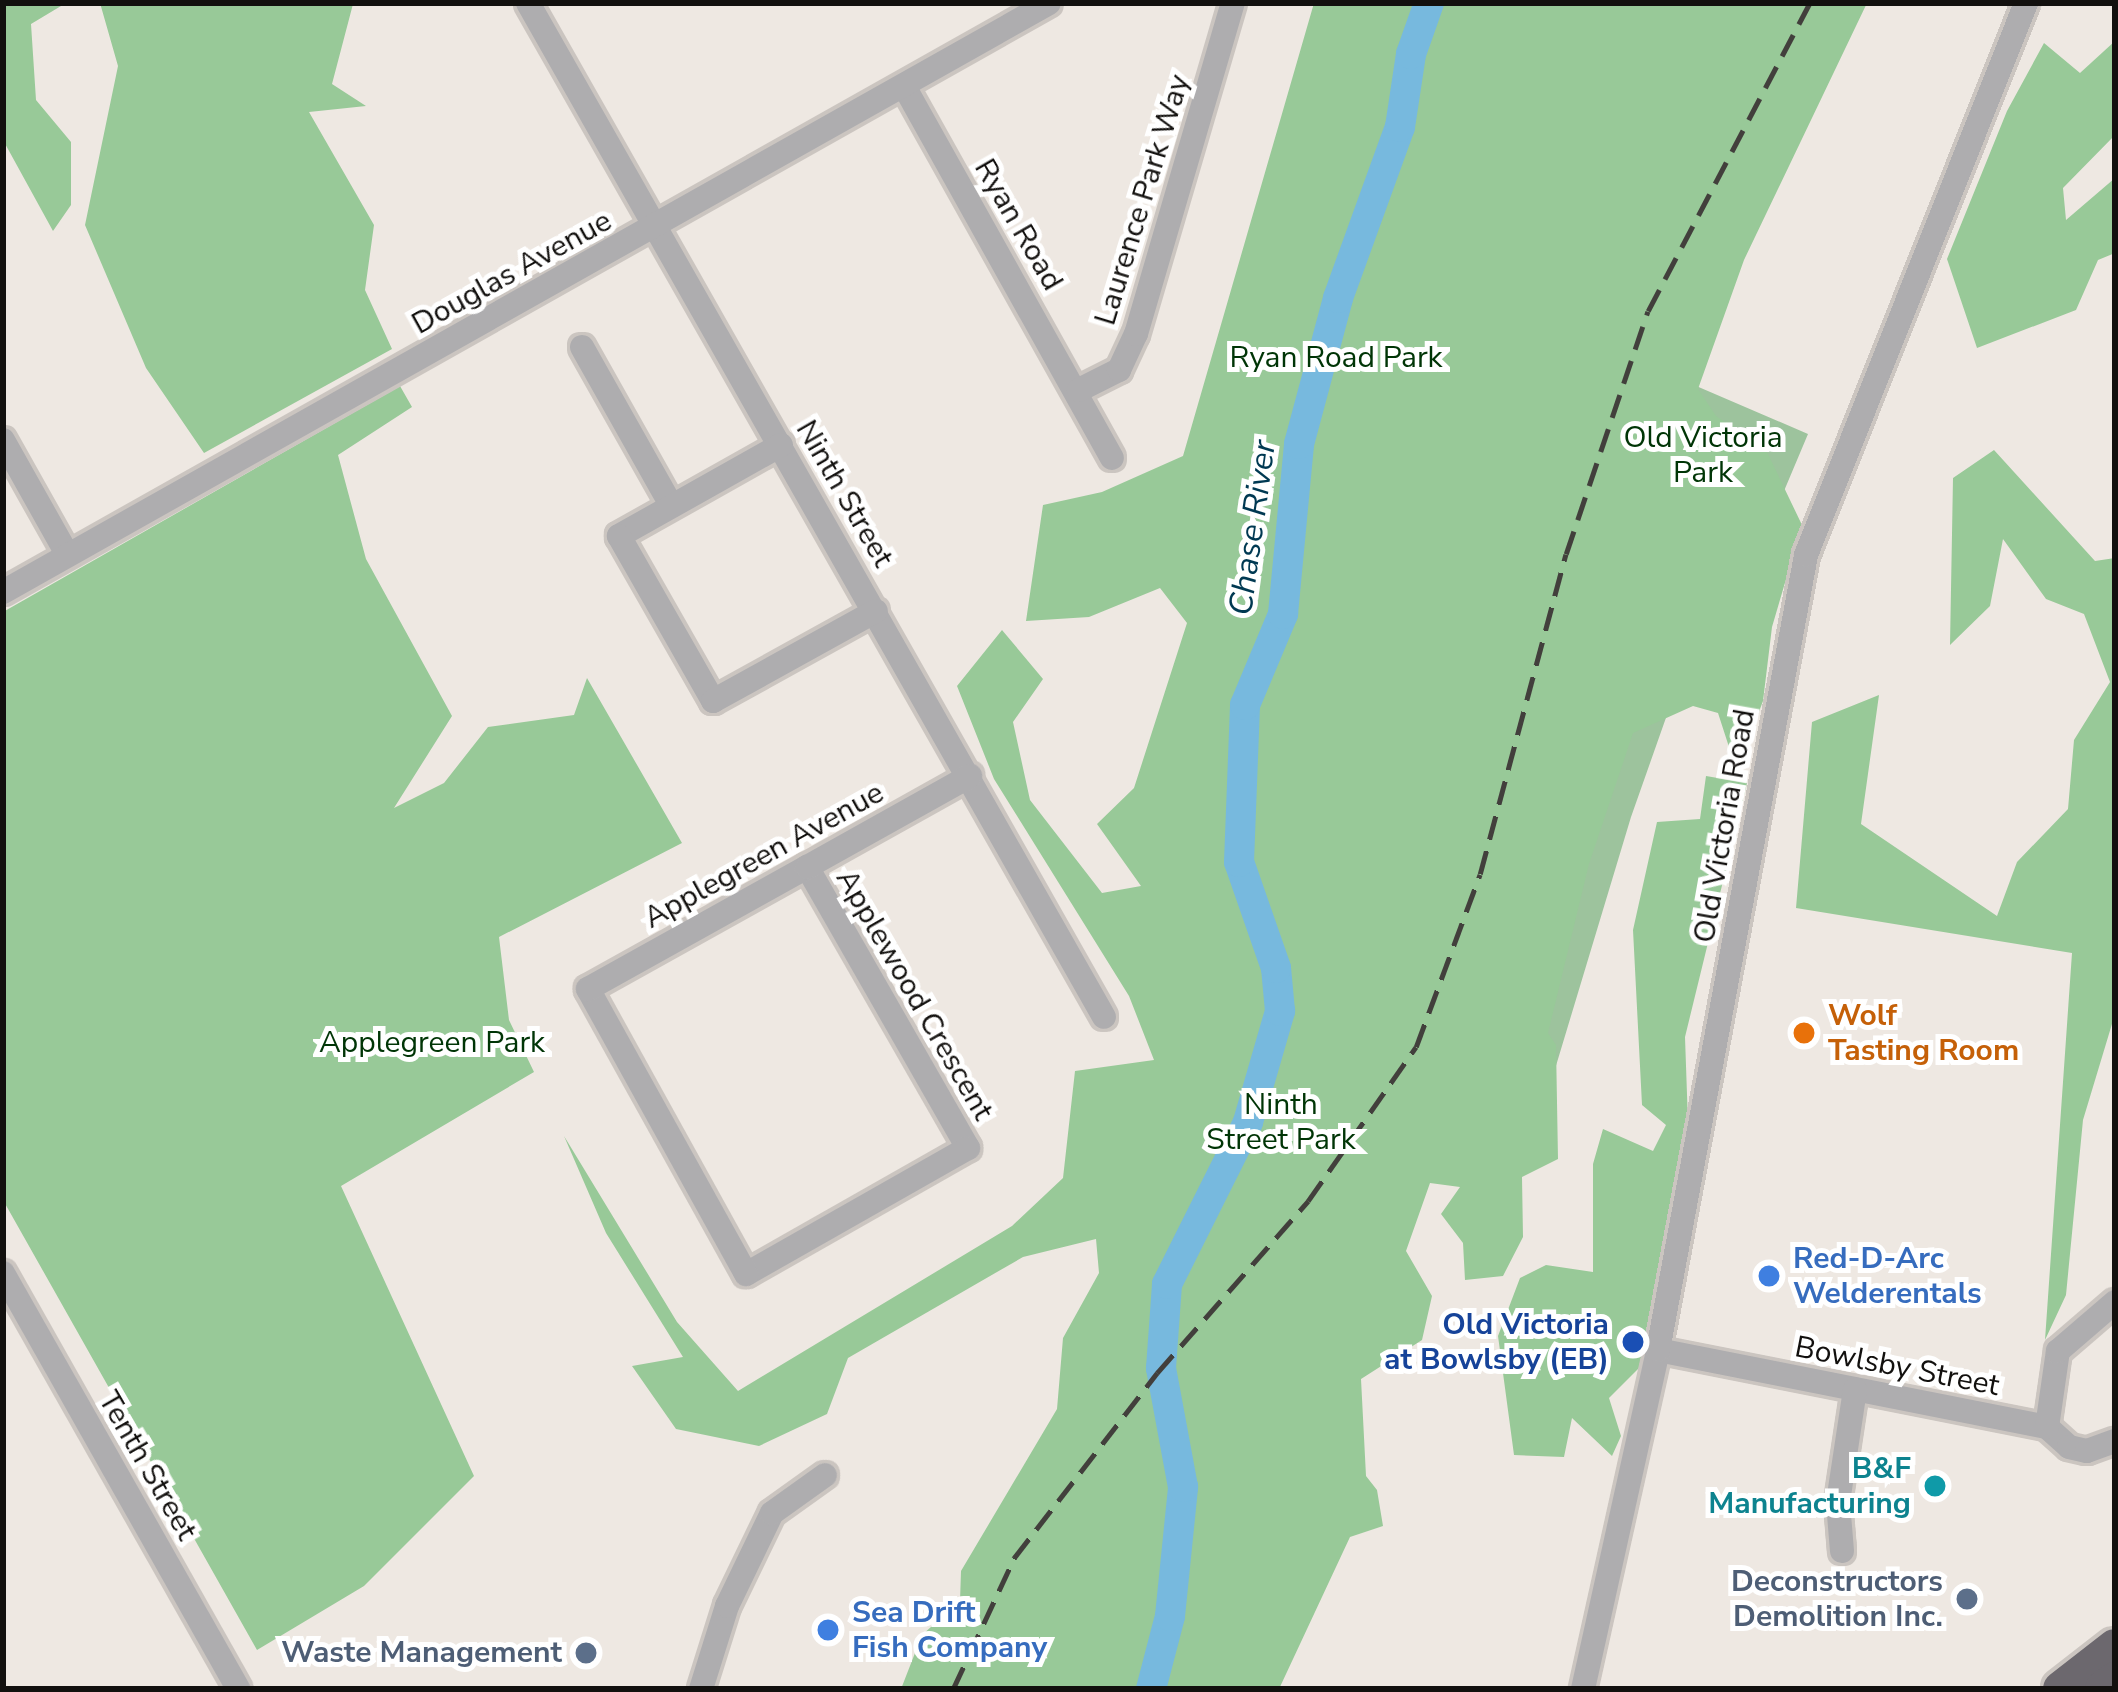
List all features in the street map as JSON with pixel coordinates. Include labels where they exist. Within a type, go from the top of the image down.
[{"type":"highway","points":[[2061,1689],[2115,1647]]},
{"type":"highway","points":[[2103,1689],[2115,1680]]},
{"type":"street","name":"Ninth Street","points":[[528,3],[1104,1017]]},
{"type":"street","name":"Douglas Avenue","points":[[3,592],[1049,3]]},
{"type":"street","name":"Laurence Park Way","points":[[1079,391],[1120,370],[1136,334],[1233,3]]},
{"type":"street","name":"Old Victoria Road","points":[[1582,1689],[1658,1350],[1806,555],[2026,3]]},
{"type":"street","name":"Ryan Road","points":[[904,86],[1079,391],[1112,458]]},
{"type":"street","points":[[582,347],[671,505]]},
{"type":"street","points":[[3,440],[68,554]]},
{"type":"street","points":[[781,445],[619,536],[713,701],[876,611]]},
{"type":"street","name":"Applegreen Avenue","points":[[587,989],[970,776]]},
{"type":"street","name":"Applewood Crescent","points":[[587,989],[746,1274],[968,1148],[807,867]]},
{"type":"street","name":"Tenth Street","points":[[3,1274],[238,1689]]},
{"type":"street","points":[[2048,1427],[2058,1351],[2115,1302]]},
{"type":"street","name":"Bowlsby Street","points":[[1658,1350],[2048,1427],[2069,1447],[2087,1451],[2115,1442]]},
{"type":"street","points":[[1842,1551],[1838,1502],[1856,1389]]},
{"type":"street","points":[[701,1689],[727,1606],[772,1513],[825,1474]]},
{"type":"green space","points":[[3,3],[66,3],[31,24],[36,100],[71,142],[71,205],[53,231],[3,140]]},
{"type":"green space","points":[[100,3],[353,4],[332,84],[366,106],[309,112],[374,225],[365,290],[392,349],[204,453],[146,368],[85,225],[118,66]]},
{"type":"green space","points":[[1314,3],[1867,3],[1744,260],[1698,389],[1716,416],[1767,452],[1802,525],[1772,627],[1763,701],[1746,746],[1729,747],[1718,713],[1693,706],[1633,733],[1589,864],[1548,1033],[1556,1045],[1558,1159],[1522,1177],[1523,1237],[1503,1276],[1465,1280],[1463,1243],[1441,1214],[1460,1187],[1430,1183],[1406,1251],[1432,1296],[1422,1340],[1361,1379],[1366,1476],[1377,1490],[1383,1526],[1350,1537],[1279,1689],[901,1689],[922,1635],[960,1601],[961,1571],[1057,1409],[1063,1338],[1099,1273],[1096,1239],[1023,1257],[848,1358],[827,1414],[759,1446],[676,1429],[632,1366],[683,1357],[606,1233],[564,1136],[677,1322],[738,1391],[1012,1226],[1063,1178],[1075,1071],[1154,1060],[1129,996],[994,779],[957,686],[1002,630],[1043,679],[1013,722],[1030,800],[1102,893],[1141,886],[1097,824],[1134,788],[1187,623],[1160,588],[1089,617],[1026,621],[1043,505],[1102,492],[1183,456]]},
{"type":"green space","points":[[2115,41],[2115,135],[2063,188],[2066,220],[2115,178],[2115,253],[2098,260],[2076,310],[1977,348],[1947,259],[2007,111],[2044,43],[2080,73]]},
{"type":"green space","name":"Old Victoria Park","points":[[1666,373],[1808,434],[1763,541],[1741,505],[1631,817],[1533,1142],[1484,995]]},
{"type":"green space","name":"Applegreen Park","points":[[400,386],[412,407],[338,455],[366,559],[452,716],[394,808],[444,783],[488,727],[574,715],[587,678],[682,843],[499,937],[509,1020],[534,1072],[341,1186],[474,1476],[364,1586],[257,1650],[3,1200],[3,612]]},
{"type":"green space","points":[[1994,450],[2095,561],[2115,558],[2115,1014],[2083,1120],[2066,1295],[2045,1340],[2072,953],[1796,908],[1812,722],[1879,695],[1861,824],[1997,916],[2017,862],[2068,809],[2074,740],[2110,682],[2084,614],[2046,599],[2003,539],[1990,606],[1950,645],[1953,478]]},
{"type":"green space","points":[[1706,776],[1747,783],[1685,1037],[1688,1123],[1639,1368],[1609,1398],[1621,1436],[1612,1456],[1572,1418],[1564,1457],[1514,1455],[1498,1336],[1520,1278],[1546,1265],[1593,1272],[1593,1164],[1603,1129],[1653,1151],[1666,1125],[1642,1105],[1633,930],[1657,822],[1700,819]]},
{"type":"waterway","name":"Chase River","points":[[1151,1689],[1170,1616],[1183,1487],[1161,1368],[1167,1284],[1248,1122],[1280,1011],[1276,968],[1239,862],[1245,705],[1283,614],[1299,444],[1338,298],[1400,127],[1411,54],[1429,3]]},
{"type":"railway","points":[[953,1689],[1014,1558],[1157,1373],[1308,1201],[1416,1047],[1480,874],[1566,554],[1648,311],[1810,3]]},
{"type":"place","name":"Wolf Tasting Room","points":[[1804,1033]]},
{"type":"place","name":"Red-D-Arc Welderentals","points":[[1769,1276]]},
{"type":"place","name":"Old Victoria at Bowlsby (EB)","points":[[1633,1342]]},
{"type":"place","name":"B&F Manufacturing","points":[[1935,1486]]},
{"type":"place","name":"Deconstructors Demolition Inc.","points":[[1967,1599]]},
{"type":"place","name":"Sea Drift Fish Company","points":[[828,1630]]},
{"type":"place","name":"Waste Management","points":[[586,1653]]},
{"type":"park label","name":"Ryan Road Park","points":[[1336,358]]},
{"type":"park label","name":"Ninth Street Park","points":[[1281,1122]]}]
